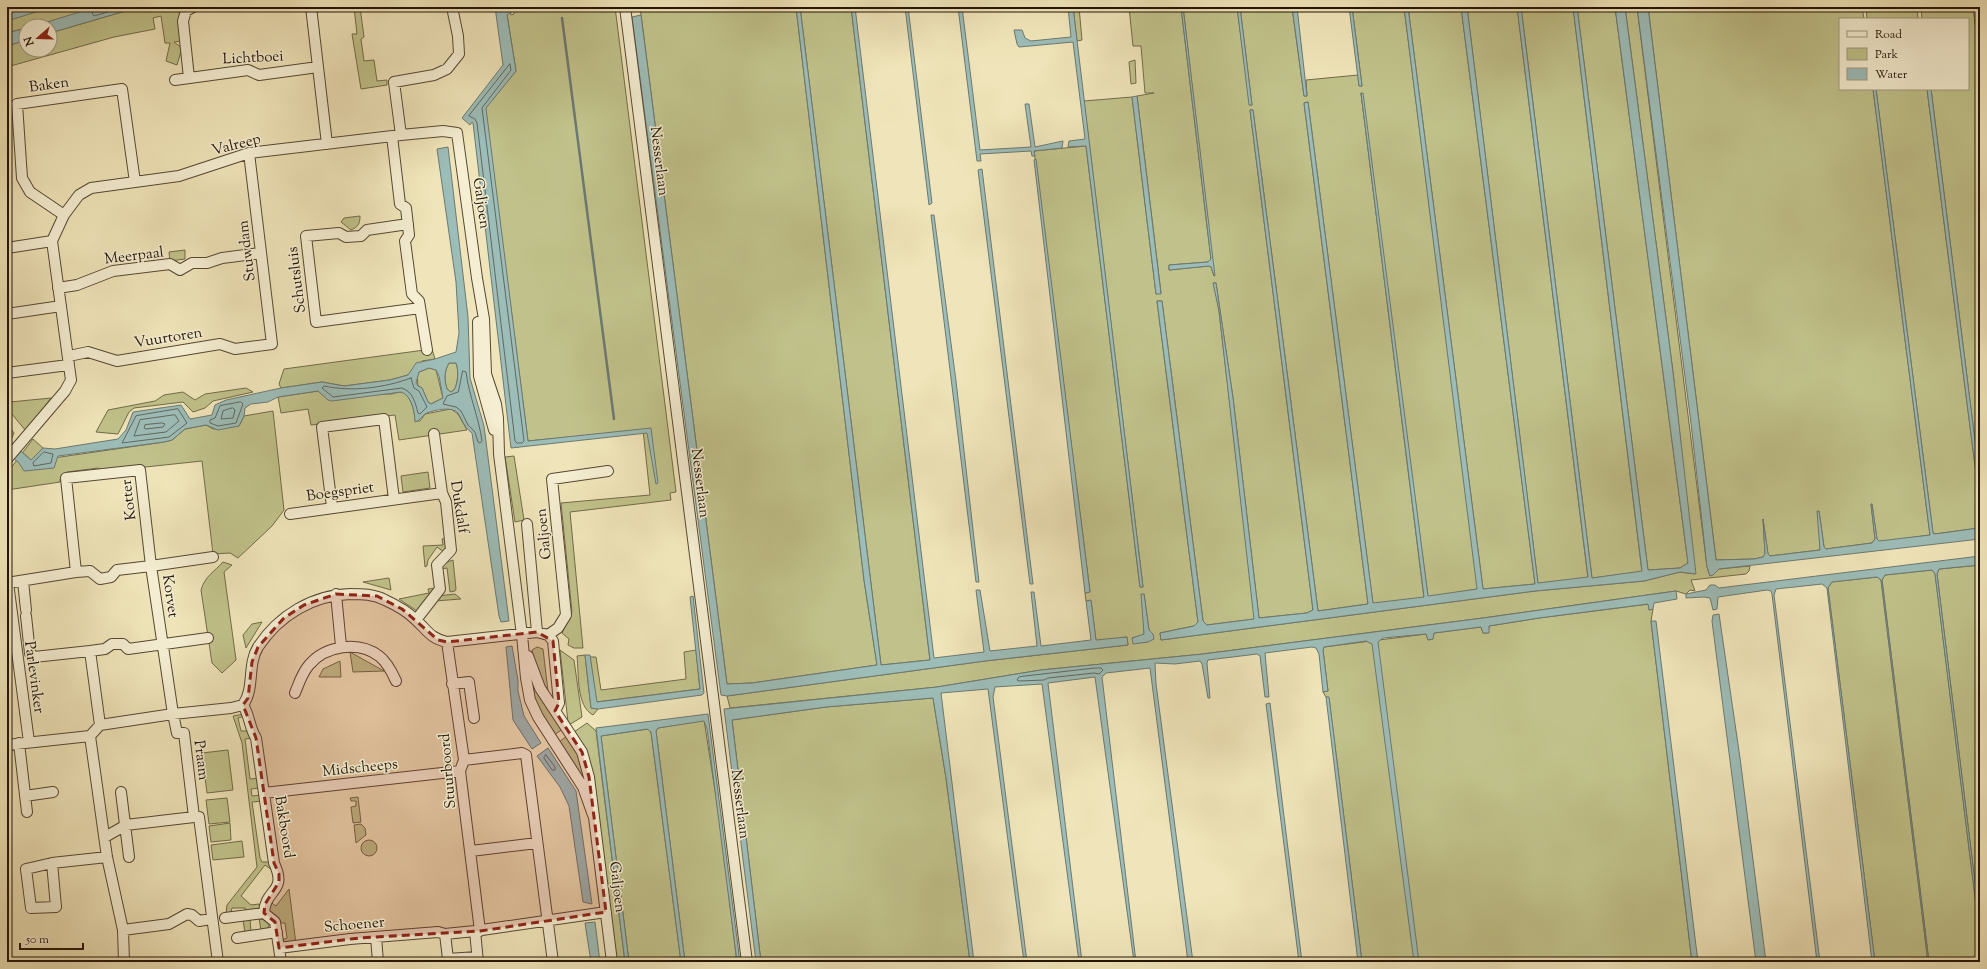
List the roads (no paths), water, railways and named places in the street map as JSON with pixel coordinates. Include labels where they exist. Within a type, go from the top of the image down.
[{"type":"street","points":[[189,78],[182,21],[186,11],[193,7]]},
{"type":"street","points":[[311,7],[327,144]]},
{"type":"street","points":[[427,350],[419,301],[412,294],[405,241],[409,235],[406,208],[400,204],[394,82],[434,75],[448,68],[459,54],[458,36],[452,7]]},
{"type":"street","name":"Nesserlaan","points":[[625,7],[747,962]]},
{"type":"street","name":"Lichtboei","points":[[175,80],[248,70],[259,75],[318,67]]},
{"type":"street","name":"Baken","points":[[64,215],[30,192],[22,178],[17,104],[122,89],[135,182]]},
{"type":"street","name":"Valreep","points":[[52,241],[64,215],[79,195],[91,188],[179,176],[249,153],[396,135],[443,131],[457,132]]},
{"type":"street","name":"Galjoen","points":[[457,132],[477,278],[479,376],[499,454],[526,678],[530,700],[538,717],[583,787],[593,815]]},
{"type":"street","name":"Stuwdam","points":[[249,153],[272,344]]},
{"type":"street","name":"Schutsluis","points":[[408,224],[367,230],[361,236],[346,237],[339,233],[306,236],[316,322],[420,308]]},
{"type":"street","points":[[7,248],[52,241],[71,380],[65,391],[7,459]]},
{"type":"street","name":"Meerpaal","points":[[58,288],[77,285],[113,271],[170,264],[180,270],[192,263],[261,253]]},
{"type":"street","points":[[7,314],[61,306]]},
{"type":"street","name":"Vuurtoren","points":[[68,360],[88,352],[117,361],[220,344],[235,349],[272,344]]},
{"type":"street","points":[[7,373],[68,360]]},
{"type":"street","name":"Boegspriet","points":[[332,507],[322,427],[384,419],[394,499]]},
{"type":"street","name":"Dukdalf","points":[[416,620],[440,589],[437,565],[451,550],[446,502],[442,493],[434,434]]},
{"type":"street","name":"Kotter","points":[[76,572],[66,478],[140,470],[151,566]]},
{"type":"street","name":"Galjoen","points":[[548,635],[558,628],[566,615],[552,479],[608,471]]},
{"type":"street","name":"Boegspriet","points":[[290,514],[442,493]]},
{"type":"street","name":"Galjoen","points":[[527,524],[537,632]]},
{"type":"street","name":"Korvet","points":[[173,714],[151,566],[213,556]]},
{"type":"street","points":[[9,616],[7,583],[76,572],[90,572],[100,579],[111,577],[117,570],[151,566]]},
{"type":"street","points":[[23,581],[30,653],[34,657],[105,650],[112,644],[123,644],[128,649],[208,638]]},
{"type":"street","points":[[7,745],[90,736],[100,725],[173,714],[188,717],[243,705],[248,698],[252,662],[258,647],[284,618],[304,605],[322,597],[336,594],[362,594],[377,596],[398,606],[416,620],[434,638],[447,642],[522,635],[537,632],[548,635],[554,641],[559,703],[555,711]]},
{"type":"street","points":[[336,594],[341,646]]},
{"type":"street","name":"Parlevinker","points":[[9,616],[24,742]]},
{"type":"street","name":"Galjoen","points":[[522,635],[531,666],[540,688],[582,752],[589,777],[612,962]]},
{"type":"street","name":"Stuurboord","points":[[447,642],[452,686],[464,760],[460,771],[471,851],[477,931]]},
{"type":"street","points":[[295,693],[300,678],[309,664],[322,654],[341,646],[356,646],[379,656],[392,671],[396,681]]},
{"type":"street","points":[[90,652],[100,725]]},
{"type":"street","points":[[452,686],[469,682],[474,718]]},
{"type":"street","name":"Bakboord","points":[[243,705],[248,713],[250,729],[256,738],[274,863],[279,874],[279,882],[264,904],[264,913]]},
{"type":"street","name":"Praam","points":[[173,714],[177,734],[184,733],[194,817],[199,818],[211,919],[218,962]]},
{"type":"street","points":[[90,736],[107,857],[123,930],[124,962]]},
{"type":"street","points":[[24,742],[25,796],[27,812]]},
{"type":"street","points":[[464,760],[522,753],[526,755],[553,962]]},
{"type":"street","name":"Midscheeps","points":[[264,793],[460,771]]},
{"type":"street","points":[[25,796],[53,792]]},
{"type":"street","points":[[121,792],[129,857]]},
{"type":"street","points":[[105,837],[126,825],[194,817]]},
{"type":"street","points":[[471,851],[537,843]]},
{"type":"street","points":[[52,863],[56,907],[31,908],[26,869],[52,863],[107,857]]},
{"type":"street","name":"Schoener","points":[[279,948],[376,937],[438,932],[445,934],[477,931],[606,912]]},
{"type":"street","points":[[225,918],[264,913],[275,922],[281,962]]},
{"type":"street","points":[[123,930],[169,924],[187,914],[192,915],[199,921],[211,919]]},
{"type":"street","points":[[445,934],[448,959],[477,959],[477,931]]},
{"type":"street","points":[[237,938],[277,932]]},
{"type":"street","points":[[376,937],[378,962]]},
{"type":"water","points":[[28,7],[52,7],[7,21],[7,13]]},
{"type":"water","points":[[96,7],[139,7],[58,31],[58,19]]},
{"type":"water","points":[[495,7],[513,7],[513,11],[507,15],[516,71],[486,108],[528,441],[651,428],[658,483],[656,484],[647,433],[511,448],[473,123],[472,122],[470,125],[462,118],[503,65]]},
{"type":"water","points":[[796,7],[800,7],[881,665],[930,660],[851,7],[855,7],[934,658],[984,652],[976,590],[980,590],[990,651],[1037,646],[1031,592],[1034,592],[1041,646],[1091,640],[1086,601],[1091,600],[1096,640],[1127,637],[1128,645],[985,661],[727,696],[721,695],[632,17],[641,15],[727,684],[752,683],[877,665],[864,580]]},
{"type":"water","points":[[905,7],[908,7],[932,203],[929,205]]},
{"type":"water","points":[[958,7],[962,7],[980,150],[1031,147],[1025,104],[1029,104],[1035,147],[1063,141],[1062,148],[1034,151],[1035,156],[1032,156],[1031,151],[980,154],[981,161],[977,161]]},
{"type":"water","points":[[1068,7],[1073,7],[1143,587],[1140,587],[1086,146],[1068,147],[1069,141],[1085,139],[1073,42],[1019,47],[1014,30],[1022,30],[1025,38],[1031,41],[1071,37]]},
{"type":"water","points":[[1181,7],[1183,7],[1215,276],[1211,267],[1209,266],[1169,270],[1169,265],[1208,262],[1211,259]]},
{"type":"water","points":[[1237,7],[1240,7],[1252,105],[1249,105]]},
{"type":"water","points":[[1292,7],[1297,7],[1307,96],[1304,96]]},
{"type":"water","points":[[1349,7],[1352,7],[1362,86],[1359,86]]},
{"type":"water","points":[[1404,7],[1408,7],[1483,589],[1535,584],[1461,7],[1467,7],[1538,583],[1588,577],[1517,7],[1521,7],[1592,578],[1642,571],[1573,7],[1577,7],[1648,570],[1680,568],[1688,563],[1615,7],[1625,7],[1673,372],[1696,574],[1680,572],[1644,581],[1535,591],[1161,640],[1160,633],[1194,626],[1198,622],[1157,301],[1162,301],[1203,621],[1207,625],[1254,619],[1219,311],[1213,283],[1216,283],[1233,398],[1259,618],[1307,613],[1313,610],[1250,110],[1253,110],[1318,611],[1368,604],[1304,103],[1308,102],[1373,603],[1424,597],[1361,93],[1363,93],[1428,596],[1477,589]]},
{"type":"water","points":[[1637,7],[1648,7],[1716,560],[1754,559],[1763,557],[1765,554],[1763,519],[1768,554],[1770,556],[1820,550],[1817,511],[1819,511],[1824,547],[1826,549],[1872,543],[1875,539],[1871,504],[1877,539],[1879,541],[1930,535],[1873,90],[1876,90],[1933,533],[1935,534],[1979,528],[1980,526],[1980,539],[1719,569],[1710,576],[1707,567],[1691,423]]},
{"type":"water","points":[[1973,7],[1976,7],[1980,40],[1980,62]]},
{"type":"water","points":[[18,30],[18,43],[7,46],[7,33]]},
{"type":"water","points":[[1927,90],[1931,90],[1980,481],[1980,505]]},
{"type":"water","points":[[1137,96],[1161,294],[1156,294],[1132,97]]},
{"type":"water","points":[[448,147],[468,317],[470,378],[484,426],[509,621],[501,622],[499,616],[472,433],[465,426],[456,411],[448,409],[430,412],[415,422],[412,404],[407,396],[401,392],[332,401],[328,400],[318,391],[278,397],[268,402],[251,404],[245,408],[244,416],[239,426],[218,430],[206,425],[185,429],[172,440],[164,442],[58,456],[54,468],[24,471],[19,463],[7,453],[7,439],[31,460],[43,448],[55,449],[118,439],[126,430],[133,412],[181,405],[190,419],[212,415],[215,405],[226,400],[281,388],[322,382],[344,386],[390,380],[408,375],[416,363],[456,352],[459,333],[456,282],[437,149]],"holes":[[[449,363],[456,363],[458,369],[456,384],[454,390],[451,392],[447,389],[445,379],[445,373]],[[429,368],[436,370],[439,376],[443,398],[431,404],[428,402],[422,388],[416,383],[419,372]]]},
{"type":"water","points":[[1036,159],[1090,592],[1085,593],[1034,160]]},
{"type":"water","points":[[982,169],[1033,584],[1030,584],[978,170]]},
{"type":"water","points":[[931,215],[934,215],[956,381],[979,582],[976,582]]},
{"type":"water","points":[[1980,556],[1980,565],[1939,569],[1937,574],[1980,923],[1980,937],[1935,574],[1932,570],[1885,575],[1882,580],[1929,962],[1881,580],[1877,577],[1832,582],[1828,588],[1875,962],[1872,962],[1827,588],[1822,584],[1776,589],[1774,595],[1820,962],[1817,962],[1771,591],[1767,590],[1718,597],[1717,609],[1713,610],[1710,598],[1686,598],[1686,594],[1706,590],[1710,585],[1715,585],[1719,588]]},
{"type":"water","points":[[1676,591],[1677,599],[1654,603],[1653,609],[1649,610],[1648,604],[1489,626],[1489,633],[1483,633],[1481,627],[1434,633],[1433,639],[1428,640],[1426,634],[1383,638],[1378,642],[1419,962],[1414,962],[1372,644],[1366,641],[1324,647],[1323,650],[1328,691],[1323,692],[1319,654],[1316,648],[1312,647],[1265,653],[1269,697],[1265,697],[1260,656],[1257,654],[1208,660],[1210,698],[1208,698],[1202,664],[1200,661],[1175,664],[1155,663],[1156,684],[1193,962],[1188,962],[1150,668],[1106,673],[1102,677],[1136,962],[1134,962],[1095,677],[1048,683],[1082,962],[1079,962],[1042,684],[995,687],[993,697],[1027,962],[1024,962],[988,689],[941,693],[974,962],[970,962],[946,778],[933,698],[826,707],[732,720],[761,962],[756,962],[724,709],[937,687],[1041,670],[1203,654],[1483,618]]},
{"type":"water","points":[[1141,594],[1144,594],[1149,630],[1153,634],[1154,639],[1148,642],[1133,644],[1132,638],[1144,634]]},
{"type":"water","points":[[693,596],[704,693],[702,695],[598,709],[591,708],[585,655],[590,655],[597,702],[700,689],[690,597]]},
{"type":"water","points":[[1719,614],[1740,758],[1766,962],[1756,962],[1712,621],[1713,615]]},
{"type":"water","points":[[1651,621],[1656,621],[1698,962],[1692,962]]},
{"type":"water","points":[[512,646],[518,680],[518,691],[524,716],[541,743],[532,749],[513,720],[506,647]]},
{"type":"water","points":[[1326,697],[1329,697],[1362,962],[1358,962]]},
{"type":"water","points":[[1270,703],[1302,962],[1299,962],[1266,704]]},
{"type":"water","points":[[708,714],[740,962],[737,962],[707,729],[704,721],[658,728],[656,731],[685,962],[681,962],[651,732],[647,729],[601,736],[629,962],[625,962],[596,728]]},
{"type":"water","points":[[548,748],[576,791],[592,904],[583,902],[569,806],[560,787],[537,756]]},
{"type":"water","points":[[595,922],[600,962],[591,962],[585,923]]},
{"type":"waterway","points":[[562,18],[614,419]]}]
